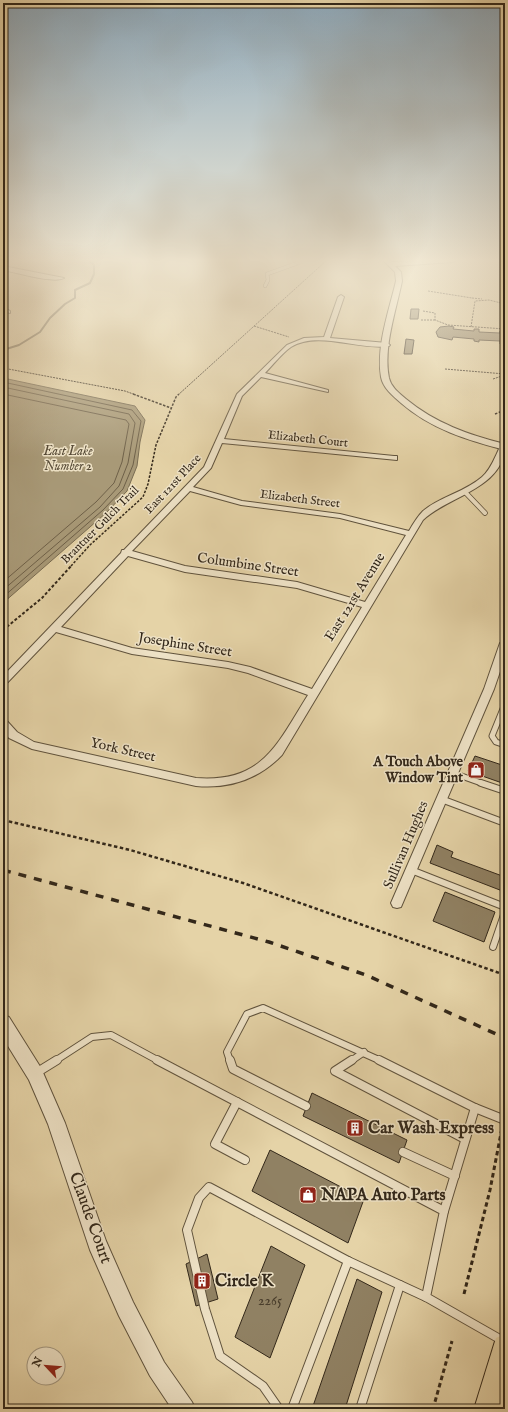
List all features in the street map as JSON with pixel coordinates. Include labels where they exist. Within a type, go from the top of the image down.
[{"type":"main road","points":[[487,1409],[505,1347]]},
{"type":"street","points":[[327,339],[331,326]]},
{"type":"street","points":[[391,326],[384,366],[386,379],[392,391],[421,415],[444,428],[465,436],[505,447]]},
{"type":"street","name":"East 121st Place","points":[[3,682],[125,552],[207,468],[212,460],[239,395],[284,350],[304,340],[327,339],[387,345]]},
{"type":"street","points":[[259,374],[326,391]]},
{"type":"street","name":"Elizabeth Court","points":[[219,441],[394,458]]},
{"type":"street","name":"East 121st Avenue","points":[[243,777],[272,760],[420,519],[430,509],[480,483],[489,474],[505,447]]},
{"type":"street","name":"Elizabeth Street","points":[[188,488],[241,503],[340,516],[410,534]]},
{"type":"street","name":"Columbine Street","points":[[125,552],[185,569],[297,585],[366,606]]},
{"type":"street","name":"Josephine Street","points":[[53,628],[132,651],[228,665],[257,672],[313,693]]},
{"type":"street","name":"Sullivan Hughes","points":[[397,903],[502,659],[505,643]]},
{"type":"street","name":"York Street","points":[[3,724],[13,735],[32,744],[196,782],[214,783],[243,777]]},
{"type":"street","name":"Claude Court","points":[[3,1023],[35,1074],[56,1123],[97,1243],[126,1309],[157,1369],[185,1409]]},
{"type":"lane","points":[[465,492],[486,513]]},
{"type":"lane","points":[[504,704],[492,736],[496,742],[505,745]]},
{"type":"lane","points":[[453,773],[505,791]]},
{"type":"lane","points":[[442,799],[505,823]]},
{"type":"lane","points":[[411,870],[505,907]]},
{"type":"lane","points":[[493,947],[505,912]]},
{"type":"lane","points":[[306,1106],[233,1069],[227,1052],[247,1014],[263,1008],[364,1052],[475,1108],[504,1120]]},
{"type":"lane","points":[[35,1074],[92,1037],[111,1035],[444,1211]]},
{"type":"lane","points":[[364,1052],[335,1071],[465,1139]]},
{"type":"lane","points":[[237,1102],[215,1144],[245,1160]]},
{"type":"lane","points":[[426,1297],[444,1211],[475,1108]]},
{"type":"lane","points":[[403,1152],[454,1176]]},
{"type":"lane","points":[[280,1409],[263,1386],[220,1356],[205,1310],[187,1230],[199,1198],[209,1187],[348,1261],[426,1297],[505,1342]]},
{"type":"lane","points":[[292,1409],[348,1261]]},
{"type":"lane","points":[[360,1409],[400,1285]]},
{"type":"path","points":[[254,326],[266,329],[279,336],[304,340]]},
{"type":"path","name":"Brantner Gulch Trail","points":[[3,630],[42,598],[90,545],[143,497],[147,490],[152,461],[164,424],[176,397],[254,326]]},
{"type":"path","points":[[463,326],[505,329]]},
{"type":"path","points":[[3,368],[125,391],[171,408]]},
{"type":"path","points":[[445,369],[505,375]]},
{"type":"path","points":[[493,379],[505,375]]},
{"type":"path","points":[[495,414],[505,410]]},
{"type":"path","points":[[3,820],[205,871],[346,917],[463,961],[505,974]]},
{"type":"path","points":[[464,1294],[473,1250],[490,1190],[504,1120]]},
{"type":"path","points":[[433,1409],[452,1341]]},
{"type":"water","name":"East Lake Number 2","points":[[3,378],[135,406],[145,420],[137,466],[127,491],[106,513],[3,603]]},
{"type":"building","points":[[440,327],[454,327],[453,329],[474,331],[474,329],[479,329],[479,332],[500,333],[500,331],[504,331],[505,343],[500,344],[500,341],[479,340],[479,342],[474,341],[474,339],[453,337],[452,340],[438,337],[436,332]]},
{"type":"building","points":[[406,339],[414,340],[412,354],[404,354]]},
{"type":"building","points":[[475,756],[505,766],[505,784],[468,771]]},
{"type":"building","points":[[437,845],[453,852],[451,857],[505,877],[505,892],[430,863]]},
{"type":"building","points":[[445,892],[495,912],[484,942],[433,921]]},
{"type":"building","name":"Car Wash Express","points":[[312,1093],[407,1140],[399,1163],[303,1116]]},
{"type":"building","name":"NAPA Auto Parts","points":[[270,1150],[364,1199],[348,1243],[252,1191]]},
{"type":"building","name":"Circle K","points":[[271,1246],[305,1265],[270,1358],[235,1337]]},
{"type":"building","name":"Circle K","points":[[207,1254],[218,1299],[196,1306],[186,1264]]},
{"type":"building","points":[[357,1279],[382,1292],[345,1409],[312,1409]]},
{"type":"waterway","points":[[3,350],[19,345],[40,332],[44,326]]},
{"type":"railway","points":[[3,870],[269,942],[366,975],[505,1038]]},
{"type":"place","name":"A Touch Above Window Tint","points":[[476,770]]},
{"type":"place","name":"Car Wash Express","points":[[355,1128]]},
{"type":"place","name":"NAPA Auto Parts","points":[[308,1195]]},
{"type":"place","name":"Circle K","points":[[202,1281]]}]
